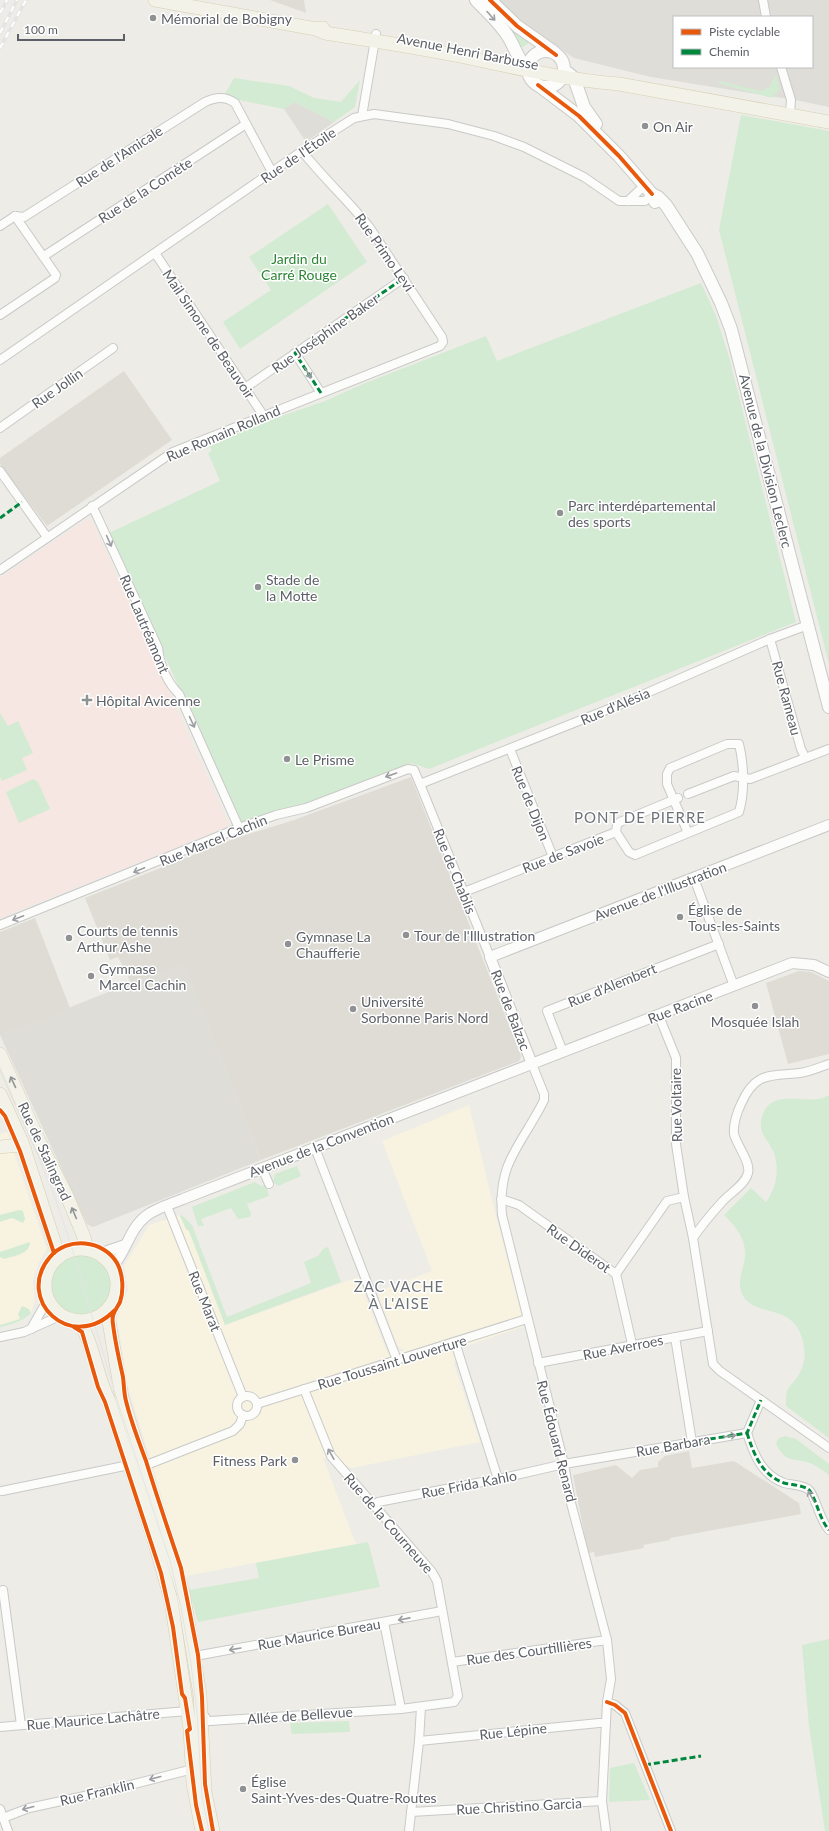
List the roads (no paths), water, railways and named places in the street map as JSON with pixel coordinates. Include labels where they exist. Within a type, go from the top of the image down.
[{"type":"main road","name":"Avenue Henri Barbusse","points":[[155,0],[316,28],[325,33],[375,38],[425,49],[525,65],[567,75],[600,76],[619,84],[829,122]]},
{"type":"main road","name":"Avenue de la Division Leclerc","points":[[476,0],[505,31],[525,65],[530,77],[538,85],[579,116],[619,156],[649,190],[659,206],[678,224],[707,272],[731,329],[829,707]]},
{"type":"main road","points":[[490,0],[517,26],[556,54]]},
{"type":"main road","points":[[525,65],[540,52],[556,54]]},
{"type":"main road","name":"Avenue de la Division Leclerc","points":[[556,54],[562,61],[567,75],[584,107],[594,123],[614,146],[619,156]]},
{"type":"main road","points":[[538,85],[544,88],[551,87],[567,75]]},
{"type":"main road","name":"Rue de Stalingrad","points":[[0,1054],[39,1141],[67,1196],[84,1237],[93,1252]]},
{"type":"main road","name":"Rue de Stalingrad","points":[[0,1094],[25,1150],[59,1257]]},
{"type":"main road","points":[[0,1142],[13,1134],[15,1126]]},
{"type":"main road","points":[[0,1147],[18,1145],[25,1150]]},
{"type":"main road","points":[[73,1250],[93,1252],[112,1267],[116,1282],[116,1293],[107,1310],[94,1318],[79,1320],[62,1315],[55,1310],[48,1299],[45,1286],[50,1267],[59,1257],[73,1250]]},
{"type":"main road","points":[[107,1310],[122,1398],[177,1568],[183,1592],[195,1656],[203,1714],[204,1784],[213,1831]]},
{"type":"main road","points":[[79,1320],[86,1332],[101,1386],[109,1400],[154,1540],[171,1600],[190,1729],[196,1805],[202,1831]]},
{"type":"main road","points":[[187,1711],[203,1714]]},
{"type":"street","points":[[763,0],[766,16]]},
{"type":"street","points":[[362,116],[375,38]]},
{"type":"street","points":[[781,68],[791,100],[790,114]]},
{"type":"street","name":"Rue de l'Amicale","points":[[0,226],[15,216],[24,217],[205,102],[214,98],[224,98],[235,103],[246,124]]},
{"type":"street","name":"Rue de l'Étoile","points":[[0,360],[302,151],[354,118],[374,114],[448,124],[494,136],[550,158],[596,183],[616,200],[645,201],[649,190]]},
{"type":"street","points":[[246,124],[272,172]]},
{"type":"street","name":"Rue de la Comète","points":[[44,256],[246,124]]},
{"type":"street","name":"Rue Primo Levi","points":[[302,151],[340,196],[358,213],[404,278],[442,337],[443,342]]},
{"type":"street","points":[[628,201],[649,190]]},
{"type":"street","points":[[0,315],[55,278],[56,275],[15,216]]},
{"type":"street","name":"Mail Simone de Beauvoir","points":[[155,253],[263,415]]},
{"type":"street","name":"Rue Joséphine Baker","points":[[245,388],[404,278]]},
{"type":"street","name":"Rue Romain Rolland","points":[[0,570],[172,452],[440,346],[443,342]]},
{"type":"street","name":"Rue Jollin","points":[[0,428],[113,348]]},
{"type":"street","points":[[295,353],[321,393]]},
{"type":"street","points":[[0,471],[48,537]]},
{"type":"street","name":"Rue Lautréamont","points":[[92,506],[98,516],[158,648],[160,660],[171,686],[179,694],[239,828]]},
{"type":"street","name":"Rue d'Alésia","points":[[420,784],[624,703],[770,639],[808,625]]},
{"type":"street","name":"Rue Rameau","points":[[770,639],[801,749],[806,757]]},
{"type":"street","points":[[616,832],[629,852],[635,855],[739,812],[742,804],[744,768],[739,744],[727,744],[670,768],[667,774],[667,784],[676,799],[688,833]]},
{"type":"street","name":"Rue de Dijon","points":[[510,749],[553,857]]},
{"type":"street","points":[[688,794],[734,776],[750,779],[829,749]]},
{"type":"street","name":"Rue Marcel Cachin","points":[[0,926],[239,828],[276,815],[306,808],[408,769],[414,770],[420,784]]},
{"type":"street","name":"Rue de Chablis","points":[[420,784],[490,957]]},
{"type":"street","name":"Rue de Savoie","points":[[464,892],[616,832],[617,825],[620,822],[676,799]]},
{"type":"street","name":"Avenue de l'Illustration","points":[[490,957],[829,825]]},
{"type":"street","points":[[694,878],[734,986]]},
{"type":"street","name":"Rue d'Alembert","points":[[562,1052],[547,1011],[718,944]]},
{"type":"street","name":"Rue de Balzac","points":[[490,957],[532,1064]]},
{"type":"street","name":"Rue Racine","points":[[532,1064],[792,964],[814,965],[829,972]]},
{"type":"street","name":"Rue Voltaire","points":[[659,1016],[676,1058],[676,1144],[684,1197],[694,1238],[713,1364],[720,1371],[829,1448]]},
{"type":"street","name":"Avenue de la Convention","points":[[112,1267],[119,1260],[124,1245],[144,1217],[167,1206],[262,1168],[532,1064]]},
{"type":"street","name":"Rue Édouard Renard","points":[[532,1064],[544,1094],[544,1100],[508,1164],[503,1178],[501,1199],[502,1215],[564,1464],[571,1503],[607,1640],[611,1679],[607,1702],[602,1801],[606,1831]]},
{"type":"street","points":[[694,1238],[723,1201],[746,1180],[749,1171],[747,1161],[739,1148],[734,1132],[738,1109],[746,1092],[757,1080],[774,1074],[802,1073],[829,1064]]},
{"type":"street","points":[[315,1148],[397,1360]]},
{"type":"street","points":[[262,1168],[269,1184]]},
{"type":"street","points":[[616,1274],[667,1201],[684,1197]]},
{"type":"street","name":"Rue Diderot","points":[[501,1199],[519,1205],[616,1274],[632,1344]]},
{"type":"street","name":"Rue Marat","points":[[167,1206],[243,1397]]},
{"type":"street","points":[[93,1252],[124,1245]]},
{"type":"street","points":[[31,1329],[48,1299]]},
{"type":"street","points":[[0,1337],[24,1332],[62,1315]]},
{"type":"street","name":"Rue Toussaint Louverture","points":[[257,1404],[527,1319]]},
{"type":"street","name":"Rue Averroes","points":[[538,1364],[632,1344],[708,1331]]},
{"type":"street","points":[[675,1337],[692,1442]]},
{"type":"street","points":[[455,1342],[498,1479]]},
{"type":"street","name":"Rue de la Courneuve","points":[[304,1390],[331,1456],[375,1504],[432,1572],[437,1581],[458,1696],[454,1702],[421,1707]]},
{"type":"street","points":[[243,1397],[250,1397],[257,1404],[256,1410],[252,1415],[243,1415],[237,1408],[238,1401],[243,1397]]},
{"type":"street","points":[[761,1400],[747,1433],[757,1460],[773,1478],[808,1490],[813,1494],[821,1519],[829,1530]]},
{"type":"street","points":[[144,1466],[233,1431],[240,1424],[243,1415]]},
{"type":"street","name":"Rue Barbara","points":[[564,1464],[747,1433]]},
{"type":"street","name":"Rue Frida Kahlo","points":[[375,1504],[378,1502],[498,1479],[564,1464]]},
{"type":"street","points":[[2,1491],[129,1465]]},
{"type":"street","points":[[3,1590],[21,1725]]},
{"type":"street","name":"Rue Maurice Bureau","points":[[195,1656],[442,1611]]},
{"type":"street","points":[[384,1622],[401,1709]]},
{"type":"street","name":"Rue des Courtillières","points":[[452,1662],[607,1640]]},
{"type":"street","points":[[607,1702],[615,1704],[625,1713],[672,1831]]},
{"type":"street","points":[[409,1831],[419,1741],[421,1707]]},
{"type":"street","name":"Allée de Bellevue","points":[[203,1714],[208,1721],[210,1721],[421,1707]]},
{"type":"street","name":"Rue Maurice Lachâtre","points":[[0,1727],[187,1711]]},
{"type":"street","name":"Rue Lépine","points":[[419,1741],[591,1723],[606,1723]]},
{"type":"street","name":"Rue Franklin","points":[[3,1818],[29,1808],[103,1792],[193,1769]]},
{"type":"street","name":"Rue Christino Garcia","points":[[411,1812],[602,1801]]},
{"type":"street","points":[[0,1809],[8,1831]]},
{"type":"tram line","points":[[0,1067],[53,1192],[71,1245],[118,1403],[170,1561],[181,1607],[191,1664],[197,1712],[202,1797],[209,1831]]},
{"type":"railway","points":[[0,13],[7,0]]},
{"type":"railway","points":[[0,33],[17,0]]},
{"type":"railway","points":[[0,48],[26,0]]},
{"type":"place","name":"Mémorial de Bobigny","points":[[153,18]]},
{"type":"place","name":"On Air","points":[[645,126]]},
{"type":"place","name":"Parc interdépartemental des sports","points":[[560,513]]},
{"type":"place","name":"Stade de la Motte","points":[[258,587]]},
{"type":"place","name":"Hôpital Avicenne","points":[[87,700]]},
{"type":"place","name":"Le Prisme","points":[[287,759]]},
{"type":"place","name":"Église de Tous-les-Saints","points":[[680,917]]},
{"type":"place","name":"Tour de l'Illustration","points":[[406,935]]},
{"type":"place","name":"Courts de tennis Arthur Ashe","points":[[69,938]]},
{"type":"place","name":"Gymnase La Chaufferie","points":[[288,944]]},
{"type":"place","name":"Gymnase Marcel Cachin","points":[[91,976]]},
{"type":"place","name":"Mosquée Islah","points":[[755,1006]]},
{"type":"place","name":"Université Sorbonne Paris Nord","points":[[353,1009]]},
{"type":"place","name":"Fitness Park","points":[[295,1460]]},
{"type":"place","name":"Église Saint-Yves-des-Quatre-Routes","points":[[243,1789]]},
{"type":"district","name":"PONT DE PIERRE","points":[[640,817]]},
{"type":"district","name":"ZAC VACHE À L'AISE","points":[[399,1294]]},
{"type":"park label","name":"Jardin du Carré Rouge","points":[[299,266]]}]
